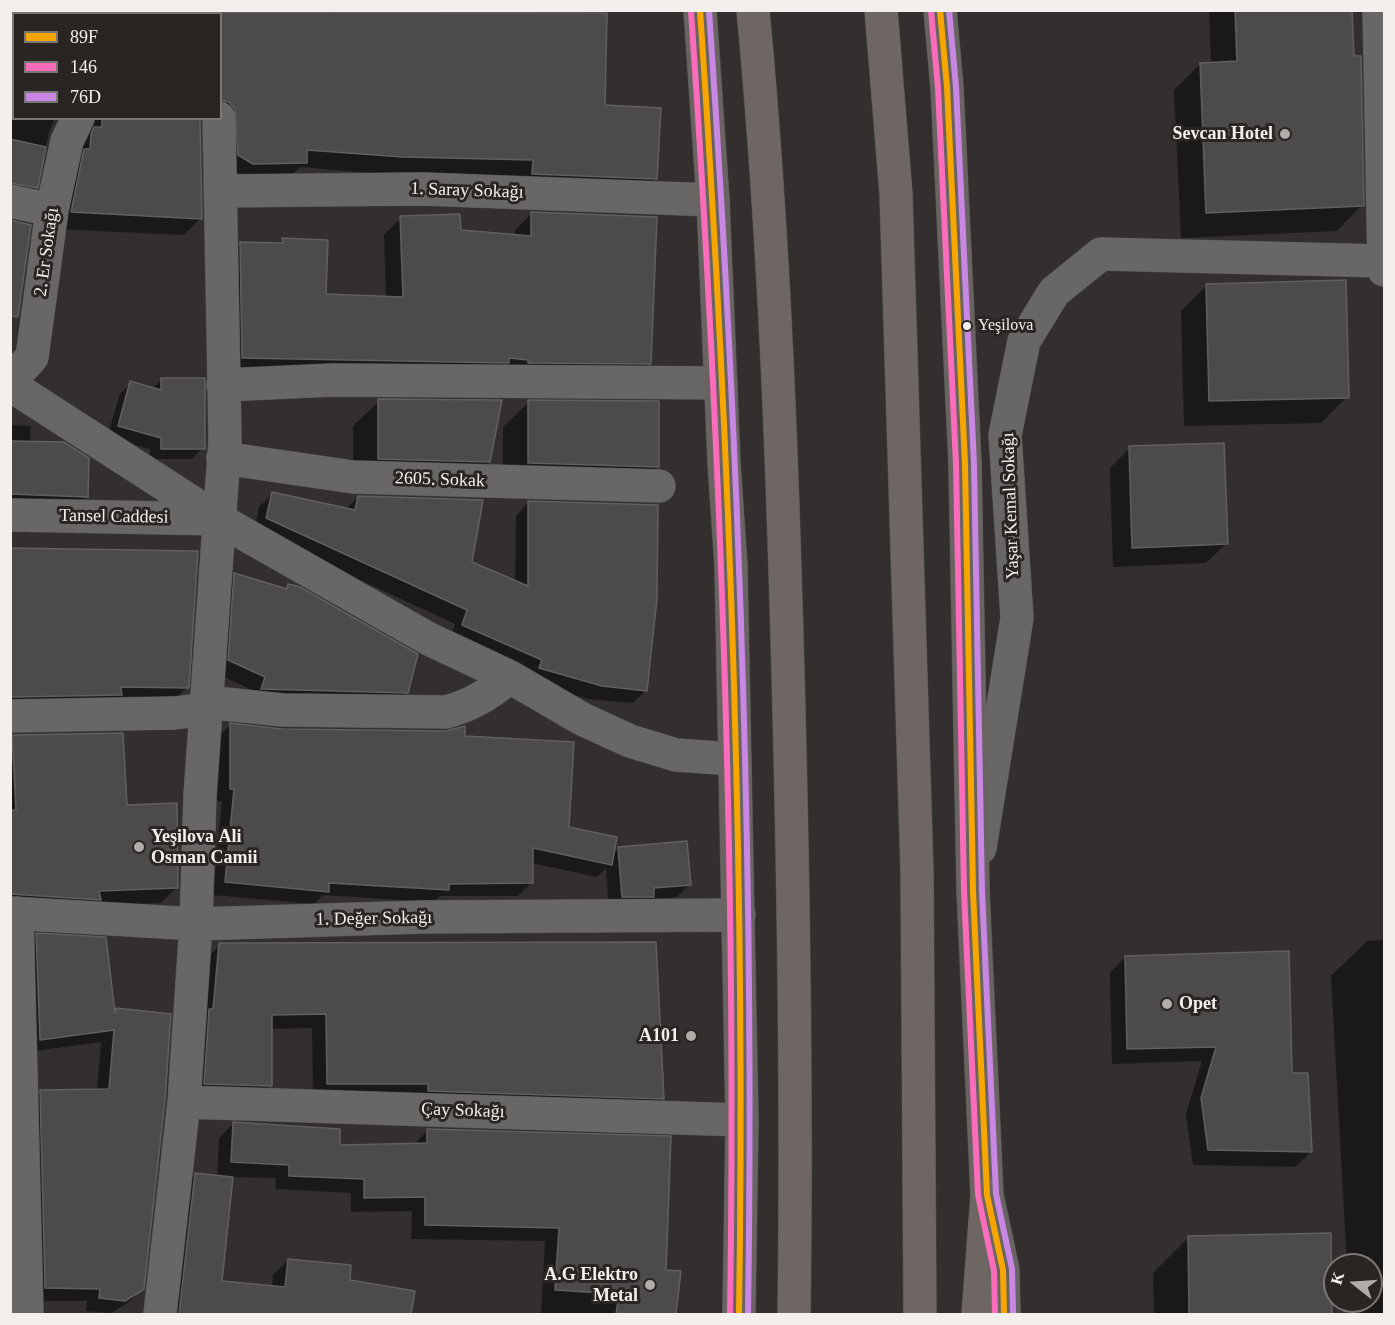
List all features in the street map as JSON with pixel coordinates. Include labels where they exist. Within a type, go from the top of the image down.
[{"type":"highway","points":[[753,10],[773,302],[784,518],[794,935],[796,1160],[794,1314]]},
{"type":"highway","points":[[881,10],[896,194],[916,848],[920,1314]]},
{"type":"highway","points":[[978,1314],[987,1195]]},
{"type":"main road","points":[[700,10],[713,200],[720,383],[731,566],[742,1120],[739,1314]]},
{"type":"main road","points":[[940,10],[965,464],[973,891],[987,1195],[1003,1270],[1004,1314]]},
{"type":"street","points":[[1379,10],[1384,270]]},
{"type":"street","name":"2. Er Sokağı","points":[[10,383],[32,357],[52,210],[67,141],[77,120]]},
{"type":"street","points":[[160,1314],[184,1102],[196,924],[206,706],[224,458],[219,120]]},
{"type":"street","name":"1. Saray Sokağı","points":[[220,191],[423,189],[713,200]]},
{"type":"street","points":[[10,201],[52,210]]},
{"type":"street","name":"Yaşar Kemal Sokağı","points":[[973,891],[1017,618],[1005,435],[1024,341],[1054,292],[1101,254],[1384,261]]},
{"type":"street","points":[[223,386],[334,380],[720,383]]},
{"type":"street","points":[[10,383],[218,519],[429,639],[510,677],[582,719],[630,741],[676,755],[734,759]]},
{"type":"street","name":"2605. Sokak","points":[[224,458],[352,477],[659,486]]},
{"type":"street","name":"Tansel Caddesi","points":[[10,515],[218,519]]},
{"type":"street","points":[[10,716],[175,713],[206,706],[282,710],[446,712],[466,707],[485,697],[510,677]]},
{"type":"street","points":[[14,913],[27,1314]]},
{"type":"street","name":"1. Değer Sokağı","points":[[14,913],[196,924],[423,917],[739,915]]},
{"type":"street","name":"Çay Sokağı","points":[[184,1102],[742,1120]]},
{"type":"building","name":"Sevcan Hotel","points":[[1235,10],[1352,10],[1354,56],[1361,56],[1364,206],[1206,213],[1200,63],[1237,61]]},
{"type":"building","points":[[222,12],[607,13],[605,105],[661,108],[657,179],[532,174],[533,160],[403,157],[307,150],[307,163],[253,164],[238,155],[235,109],[229,102],[222,100]]},
{"type":"building","points":[[102,120],[200,120],[202,219],[71,212],[84,149],[90,149],[94,127],[102,127]]},
{"type":"building","points":[[10,139],[46,147],[38,188],[10,183]]},
{"type":"building","points":[[531,212],[657,217],[651,364],[528,363],[528,360],[509,358],[509,363],[242,358],[240,242],[283,243],[282,238],[328,240],[326,294],[403,297],[400,216],[460,214],[461,230],[531,236]]},
{"type":"building","points":[[10,220],[31,225],[18,317],[10,316]]},
{"type":"building","points":[[1346,280],[1349,398],[1209,401],[1206,284]]},
{"type":"building","points":[[161,378],[205,378],[205,449],[161,449],[161,438],[118,426],[130,381],[161,390]]},
{"type":"building","points":[[378,399],[502,400],[490,462],[378,459]]},
{"type":"building","points":[[528,400],[659,401],[659,467],[528,463]]},
{"type":"building","points":[[10,441],[64,442],[89,458],[88,497],[10,494]]},
{"type":"building","points":[[1224,443],[1228,544],[1132,548],[1129,446]]},
{"type":"building","points":[[272,492],[355,510],[358,496],[483,500],[472,562],[528,586],[528,501],[658,505],[657,599],[647,691],[602,686],[539,668],[542,660],[462,625],[467,610],[266,518]]},
{"type":"building","points":[[10,548],[198,551],[189,688],[121,687],[122,695],[11,697]]},
{"type":"building","points":[[234,573],[287,589],[288,584],[300,587],[418,654],[408,693],[261,689],[265,677],[228,660]]},
{"type":"building","points":[[230,723],[282,729],[446,731],[465,726],[465,736],[574,742],[569,827],[617,837],[612,865],[533,848],[533,883],[449,884],[449,890],[329,883],[329,892],[225,882],[234,789],[230,789]]},
{"type":"building","points":[[123,733],[127,805],[177,803],[178,888],[99,891],[101,900],[10,894],[10,810],[16,810],[12,735]]},
{"type":"building","points":[[687,841],[691,885],[654,888],[654,897],[622,897],[618,847]]},
{"type":"building","points":[[36,933],[106,937],[115,1013],[116,1008],[171,1014],[165,1100],[144,1289],[125,1301],[99,1298],[100,1289],[45,1288],[40,1090],[109,1089],[114,1030],[40,1040]]},
{"type":"building","points":[[656,942],[664,1099],[428,1091],[428,1084],[327,1084],[326,1014],[272,1015],[272,1086],[204,1084],[209,1009],[213,1009],[219,943]]},
{"type":"building","points":[[1289,951],[1292,1073],[1308,1073],[1312,1152],[1208,1150],[1201,1098],[1216,1047],[1127,1049],[1125,956]]},
{"type":"building","points":[[233,1122],[340,1129],[340,1145],[427,1143],[427,1129],[671,1136],[666,1270],[681,1271],[676,1314],[616,1314],[619,1294],[555,1290],[559,1228],[425,1225],[425,1197],[364,1198],[364,1179],[289,1176],[289,1165],[231,1162]]},
{"type":"building","points":[[195,1173],[233,1177],[222,1281],[285,1287],[288,1259],[351,1265],[350,1280],[415,1291],[411,1314],[179,1314]]},
{"type":"building","points":[[1331,1233],[1331,1253],[1323,1253],[1323,1313],[1332,1314],[1189,1314],[1188,1236]]},
{"type":"transit line","name":"89F","points":[[700,10],[720,336],[738,825],[741,1151],[739,1314]]},
{"type":"transit line","name":"76D","points":[[709,10],[729,336],[747,825],[750,1151],[748,1314]]},
{"type":"transit line","name":"89F","points":[[940,10],[947,87],[965,464],[973,891],[987,1195],[1003,1270],[1004,1314]]},
{"type":"transit line","name":"76D","points":[[949,10],[956,87],[974,464],[982,891],[996,1194],[1012,1269],[1013,1314]]},
{"type":"transit line","name":"146","points":[[691,11],[711,336],[729,825],[732,1151],[730,1314]]},
{"type":"transit line","name":"146","points":[[931,11],[938,88],[956,464],[964,891],[978,1195],[994,1271],[995,1314]]},
{"type":"place","name":"Sevcan Hotel","points":[[1285,134]]},
{"type":"place","name":"Yeşilova","points":[[967,326]]},
{"type":"place","name":"Yeşilova Ali Osman Camii","points":[[139,847]]},
{"type":"place","name":"Opet","points":[[1167,1004]]},
{"type":"place","name":"A101","points":[[691,1036]]},
{"type":"place","name":"A.G Elektro Metal","points":[[650,1285]]}]
